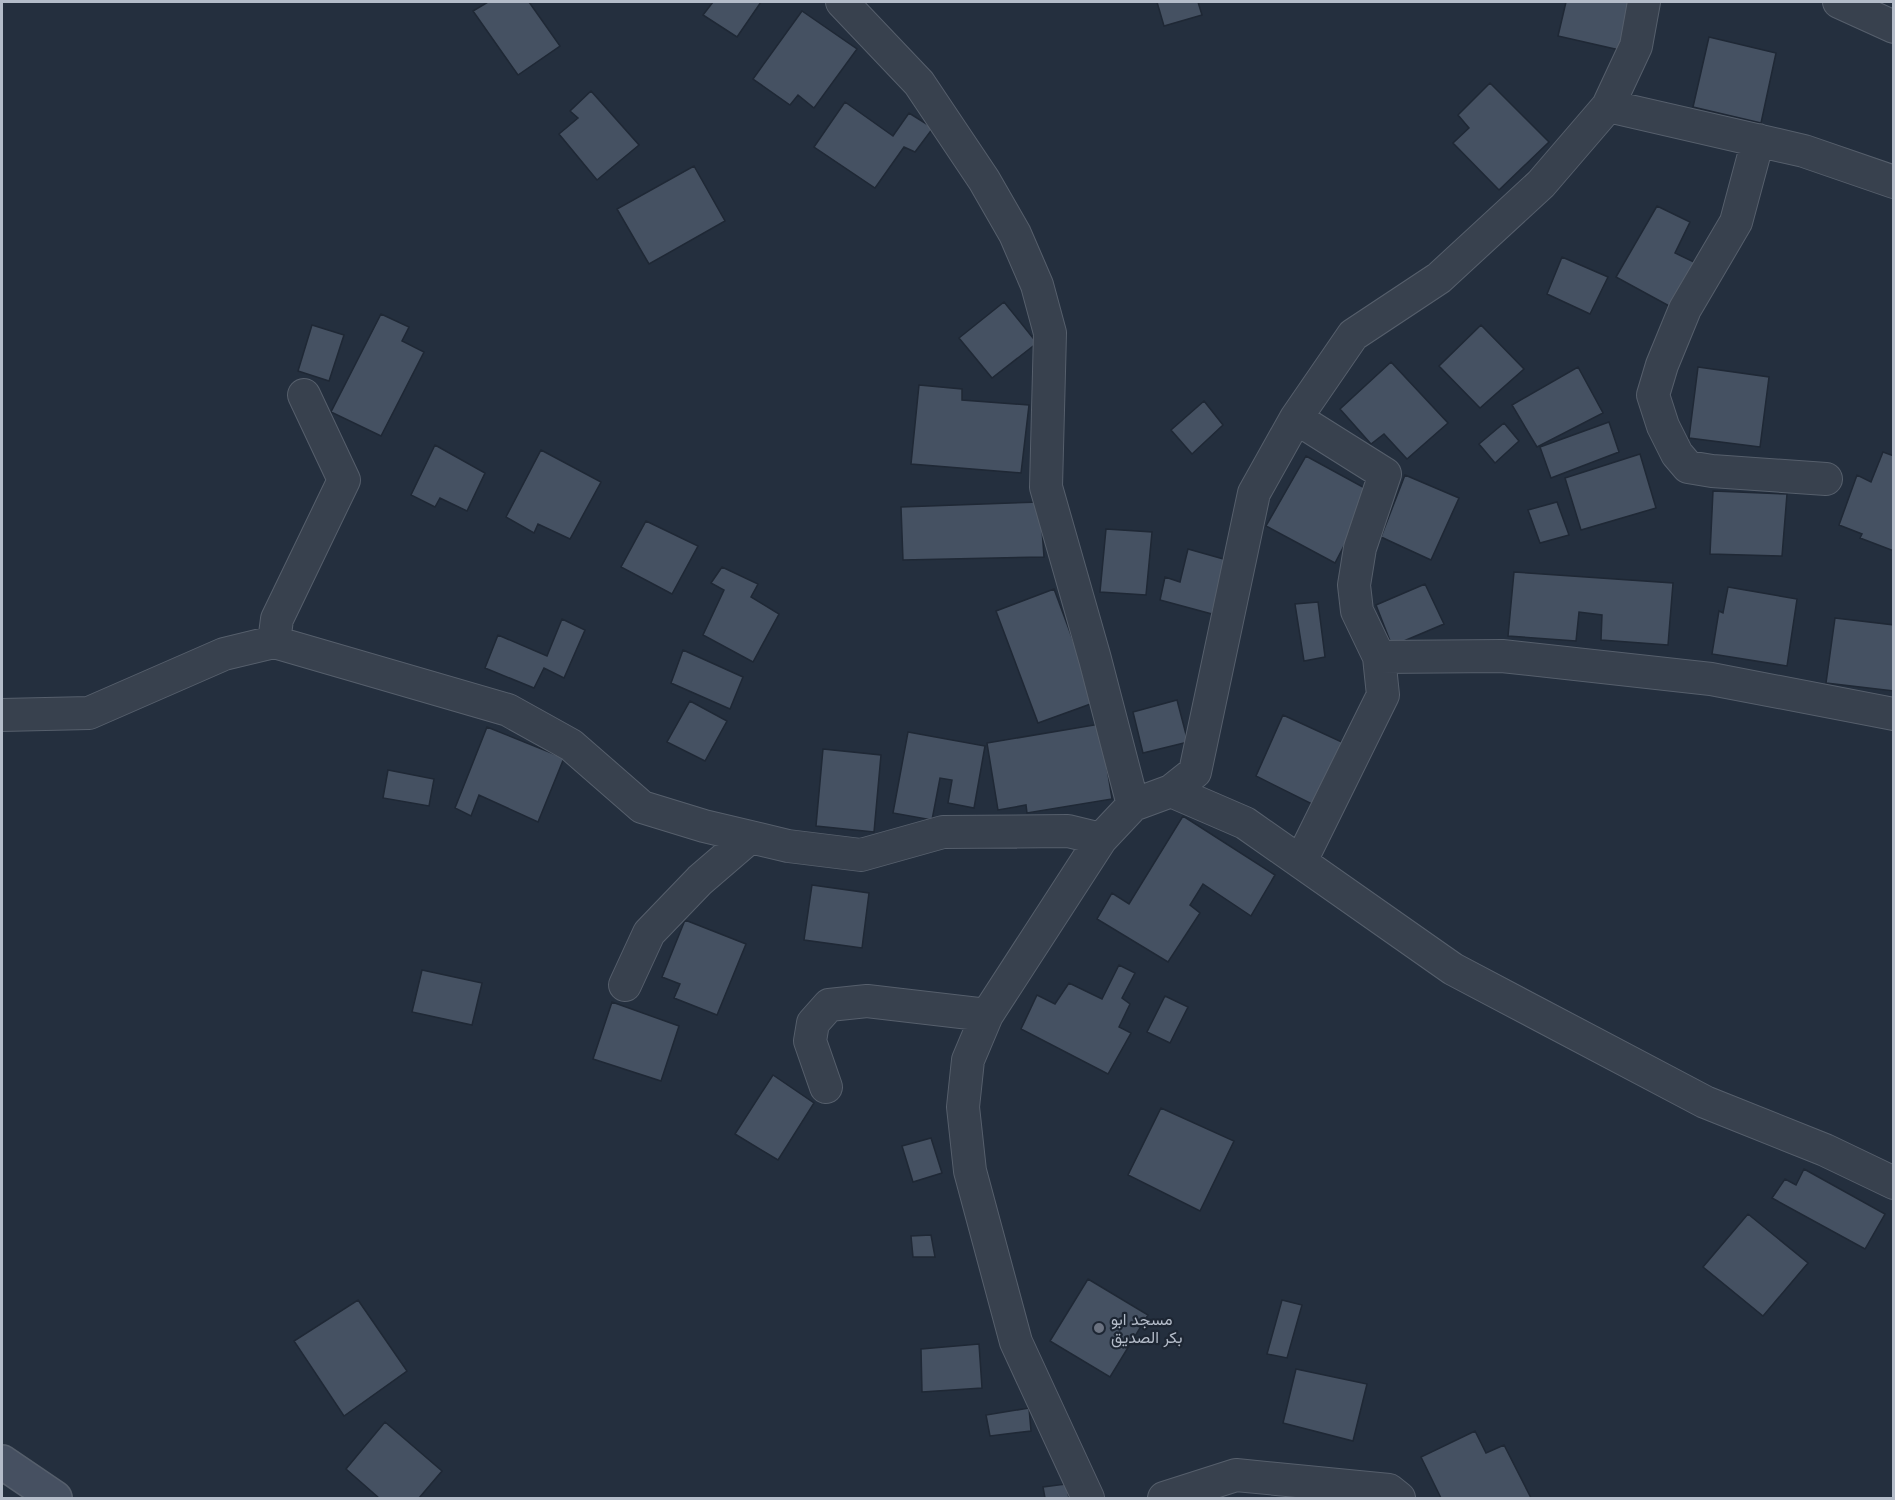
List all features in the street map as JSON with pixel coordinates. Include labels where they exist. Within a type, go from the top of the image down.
[{"type":"street","points":[[842,2],[919,83],[984,180],[1015,234],[1037,285],[1050,333],[1046,487],[1095,659],[1133,805]]},
{"type":"street","points":[[1088,1498],[1016,1342],[970,1171],[963,1107],[968,1060],[987,1016],[1101,838],[1133,805],[1171,791],[1195,772],[1254,493],[1296,418],[1353,335],[1439,278],[1541,184],[1608,106],[1636,46],[1644,2]]},
{"type":"street","points":[[1839,2],[1893,27]]},
{"type":"street","points":[[1608,106],[1804,152],[1893,182]]},
{"type":"street","points":[[1758,140],[1736,222],[1685,309],[1662,365],[1653,395],[1663,426],[1677,454],[1688,467],[1712,471],[1826,479]]},
{"type":"street","points":[[274,642],[277,619],[344,480],[304,395]]},
{"type":"street","points":[[1296,418],[1385,474],[1360,548],[1354,585],[1357,611],[1379,657],[1383,695],[1301,861]]},
{"type":"street","points":[[2,715],[89,713],[224,654],[274,642],[508,710],[571,745],[642,807],[750,837],[788,846],[861,855],[943,832],[1068,831],[1101,838]]},
{"type":"street","points":[[1379,657],[1502,656],[1711,679],[1893,714]]},
{"type":"street","points":[[1171,791],[1245,823],[1453,969],[1705,1102],[1825,1150],[1893,1183]]},
{"type":"street","points":[[625,985],[648,933],[700,880],[750,837]]},
{"type":"street","points":[[826,1087],[810,1041],[813,1023],[829,1005],[867,1001],[987,1016]]},
{"type":"street","points":[[2,1462],[55,1498]]},
{"type":"street","points":[[1164,1498],[1236,1475],[1389,1490],[1399,1498]]},
{"type":"building","points":[[488,2],[529,2],[560,46],[518,75],[473,11]]},
{"type":"building","points":[[713,2],[761,2],[737,37],[703,15]]},
{"type":"building","points":[[1157,2],[1198,2],[1202,15],[1164,26]]},
{"type":"building","points":[[1566,2],[1635,2],[1624,51],[1558,36]]},
{"type":"building","points":[[802,11],[857,49],[814,108],[798,95],[790,105],[753,79]]},
{"type":"building","points":[[1709,37],[1776,53],[1761,123],[1693,107]]},
{"type":"building","points":[[1490,83],[1549,142],[1499,190],[1453,143],[1469,128],[1458,115]]},
{"type":"building","points":[[591,91],[639,145],[597,180],[559,134],[578,118],[570,111]]},
{"type":"building","points":[[845,102],[893,136],[909,113],[933,128],[915,152],[904,147],[875,188],[814,147]]},
{"type":"building","points":[[694,166],[725,221],[649,264],[617,209]]},
{"type":"building","points":[[1657,206],[1690,222],[1675,253],[1696,263],[1671,307],[1616,277]]},
{"type":"building","points":[[1562,257],[1608,277],[1590,314],[1547,294]]},
{"type":"building","points":[[1004,302],[1037,343],[992,378],[959,338]]},
{"type":"building","points":[[381,314],[409,327],[402,341],[424,352],[381,436],[331,412]]},
{"type":"building","points":[[312,325],[344,335],[329,381],[298,371]]},
{"type":"building","points":[[1481,325],[1524,369],[1480,408],[1439,366]]},
{"type":"building","points":[[1391,362],[1448,423],[1407,459],[1384,434],[1371,444],[1340,409]]},
{"type":"building","points":[[1578,367],[1603,413],[1537,447],[1512,405]]},
{"type":"building","points":[[1698,367],[1769,377],[1760,447],[1689,438]]},
{"type":"building","points":[[919,385],[962,389],[962,400],[1029,405],[1021,473],[911,464]]},
{"type":"building","points":[[1204,401],[1223,425],[1192,454],[1171,430]]},
{"type":"building","points":[[1609,422],[1619,452],[1551,478],[1540,447]]},
{"type":"building","points":[[1504,423],[1519,441],[1495,463],[1479,444]]},
{"type":"building","points":[[435,445],[485,473],[467,511],[440,498],[435,507],[411,495]]},
{"type":"building","points":[[541,450],[601,482],[570,539],[538,524],[534,533],[506,517]]},
{"type":"building","points":[[1883,452],[1894,456],[1894,551],[1860,538],[1862,534],[1839,525],[1857,475],[1871,482]]},
{"type":"building","points":[[1640,454],[1656,508],[1581,530],[1565,478]]},
{"type":"building","points":[[1306,456],[1372,492],[1335,563],[1266,526]]},
{"type":"building","points":[[1405,475],[1459,498],[1431,560],[1381,537]]},
{"type":"building","points":[[1713,491],[1787,494],[1782,556],[1710,554]]},
{"type":"building","points":[[1040,502],[1044,557],[903,560],[901,507]]},
{"type":"building","points":[[1557,502],[1569,535],[1540,543],[1528,510]]},
{"type":"building","points":[[646,521],[698,546],[672,594],[621,567]]},
{"type":"building","points":[[1106,529],[1152,532],[1146,595],[1100,592]]},
{"type":"building","points":[[1188,549],[1227,560],[1212,614],[1160,600],[1165,577],[1180,582]]},
{"type":"building","points":[[722,567],[758,584],[751,597],[779,614],[753,662],[703,635],[724,590],[711,583]]},
{"type":"building","points":[[1514,572],[1673,583],[1668,645],[1601,640],[1602,615],[1579,612],[1576,641],[1508,636]]},
{"type":"building","points":[[1425,584],[1444,624],[1392,646],[1376,605]]},
{"type":"building","points":[[1728,587],[1797,599],[1787,666],[1712,654],[1719,611],[1723,613]]},
{"type":"building","points":[[1054,589],[1096,702],[1038,723],[996,611]]},
{"type":"building","points":[[1318,602],[1325,657],[1304,661],[1295,604]]},
{"type":"building","points":[[1835,618],[1894,625],[1894,691],[1826,683]]},
{"type":"building","points":[[562,619],[585,630],[564,678],[544,668],[534,688],[485,668],[498,635],[547,656]]},
{"type":"building","points":[[683,650],[743,677],[730,709],[671,683]]},
{"type":"building","points":[[1177,700],[1188,742],[1143,753],[1133,712]]},
{"type":"building","points":[[690,701],[727,721],[705,761],[667,742]]},
{"type":"building","points":[[1283,715],[1344,743],[1314,805],[1256,776]]},
{"type":"building","points":[[1100,724],[1112,799],[1027,813],[1026,805],[998,810],[987,743]]},
{"type":"building","points":[[487,727],[564,758],[538,822],[479,795],[471,816],[455,808]]},
{"type":"building","points":[[908,732],[985,746],[974,808],[948,803],[952,780],[940,778],[932,820],[893,813]]},
{"type":"building","points":[[823,749],[881,755],[874,832],[816,826]]},
{"type":"building","points":[[388,770],[434,779],[429,806],[383,798]]},
{"type":"building","points":[[1183,816],[1275,875],[1251,916],[1203,884],[1190,905],[1200,913],[1168,962],[1097,919],[1112,893],[1129,904]]},
{"type":"building","points":[[812,885],[869,893],[862,948],[804,940]]},
{"type":"building","points":[[685,920],[746,944],[717,1015],[674,998],[680,984],[662,977]]},
{"type":"building","points":[[1119,965],[1135,973],[1122,998],[1130,1004],[1119,1027],[1131,1033],[1108,1074],[1021,1029],[1037,995],[1055,1004],[1069,983],[1102,999]]},
{"type":"building","points":[[422,970],[482,983],[472,1025],[412,1012]]},
{"type":"building","points":[[1165,996],[1188,1007],[1170,1043],[1147,1032]]},
{"type":"building","points":[[612,1002],[679,1026],[661,1081],[593,1059]]},
{"type":"building","points":[[773,1075],[814,1103],[778,1160],[735,1134]]},
{"type":"building","points":[[1161,1108],[1234,1141],[1200,1211],[1128,1175]]},
{"type":"building","points":[[931,1138],[942,1173],[913,1182],[902,1146]]},
{"type":"building","points":[[1804,1169],[1885,1214],[1865,1249],[1772,1198],[1785,1179],[1796,1185]]},
{"type":"building","points":[[1748,1214],[1808,1263],[1763,1316],[1703,1267]]},
{"type":"building","points":[[931,1235],[935,1257],[913,1257],[911,1236]]},
{"type":"building","name":"مسجد ابو بكر الصديق","points":[[1088,1279],[1148,1315],[1110,1377],[1050,1341]]},
{"type":"building","points":[[358,1300],[407,1371],[344,1416],[294,1341]]},
{"type":"building","points":[[1282,1300],[1302,1305],[1287,1358],[1267,1354]]},
{"type":"building","points":[[979,1344],[982,1388],[922,1392],[921,1349]]},
{"type":"building","points":[[1296,1369],[1367,1384],[1353,1441],[1283,1423]]},
{"type":"building","points":[[1029,1408],[1031,1431],[990,1436],[986,1415]]},
{"type":"building","points":[[385,1422],[442,1471],[419,1498],[379,1498],[346,1469]]},
{"type":"building","points":[[1475,1431],[1486,1453],[1504,1445],[1531,1498],[1441,1498],[1421,1457]]},
{"type":"building","points":[[1066,1484],[1069,1498],[1045,1498],[1043,1487]]},
{"type":"place","name":"مسجد ابو بكر الصديق","points":[[1099,1328]]}]
